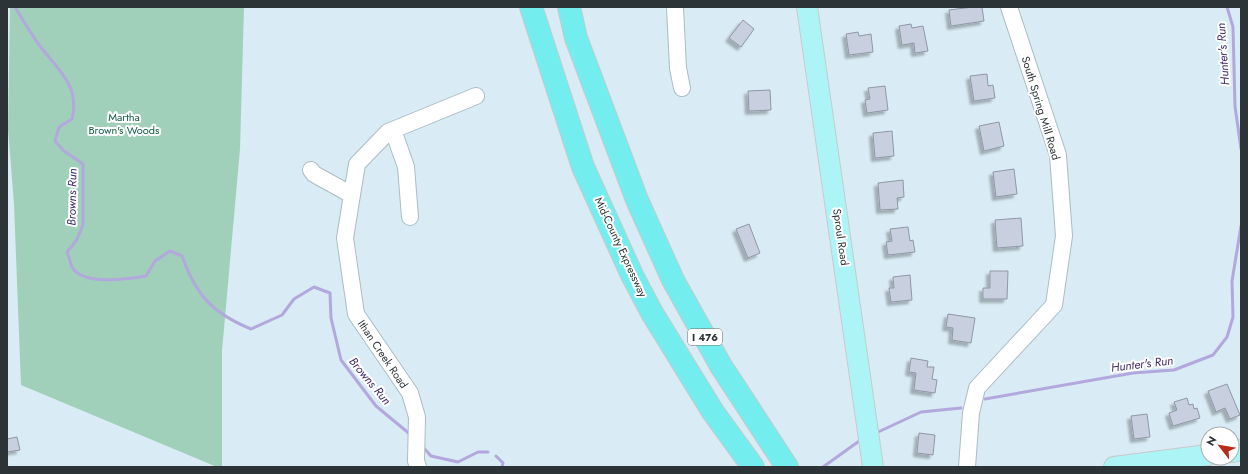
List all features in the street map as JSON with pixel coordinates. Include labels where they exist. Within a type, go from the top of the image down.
[{"type":"highway","points":[[517,7],[583,166]]},
{"type":"highway","name":"Mid-County Expressway","points":[[531,7],[583,166],[632,275],[652,313],[713,412],[753,467]]},
{"type":"highway","name":"I 476","points":[[570,7],[576,38],[637,200],[673,280],[721,366],[787,467]]},
{"type":"main road","name":"Sproul Road","points":[[807,7],[871,444],[873,467]]},
{"type":"main road","points":[[1124,466],[1200,456]]},
{"type":"street","points":[[675,7],[678,68],[682,88]]},
{"type":"street","name":"South Spring Mill Road","points":[[967,467],[971,413],[978,388],[1054,305],[1064,236],[1058,155],[1009,7]]},
{"type":"street","name":"Ithan Creek Road","points":[[417,464],[417,417],[410,393],[356,314],[345,238],[357,164],[388,132],[476,96]]},
{"type":"street","points":[[393,130],[406,167],[410,217]]},
{"type":"street","points":[[311,170],[314,174],[352,195]]},
{"type":"green space","name":"Martha Brown's Woods","points":[[10,7],[244,7],[240,149],[222,351],[222,467],[217,467],[21,385],[14,204],[8,129]]},
{"type":"building","points":[[982,7],[984,21],[951,26],[949,10]]},
{"type":"building","points":[[743,20],[754,29],[741,47],[729,38]]},
{"type":"building","points":[[911,24],[912,28],[923,26],[928,51],[915,53],[914,43],[902,45],[899,26]]},
{"type":"building","points":[[858,32],[859,36],[871,34],[873,52],[849,55],[846,34]]},
{"type":"building","points":[[987,74],[988,86],[993,85],[995,98],[974,101],[970,76]]},
{"type":"building","points":[[885,86],[888,110],[867,113],[865,100],[870,99],[868,88]]},
{"type":"building","points":[[770,90],[771,110],[749,111],[748,91]]},
{"type":"building","points":[[999,122],[1004,146],[984,151],[979,126]]},
{"type":"building","points":[[892,131],[894,156],[875,158],[873,133]]},
{"type":"building","points":[[1014,169],[1017,194],[996,197],[993,172]]},
{"type":"building","points":[[903,180],[904,197],[897,198],[898,209],[880,210],[878,183]]},
{"type":"building","points":[[1021,218],[1023,246],[997,248],[995,220]]},
{"type":"building","points":[[749,224],[760,253],[748,258],[736,229]]},
{"type":"building","points":[[908,227],[910,241],[913,240],[915,252],[888,255],[886,242],[892,241],[890,229]]},
{"type":"building","points":[[990,271],[1008,271],[1007,299],[983,299],[983,288],[990,288]]},
{"type":"building","points":[[910,275],[912,300],[891,302],[889,288],[894,288],[893,277]]},
{"type":"building","points":[[948,314],[975,318],[971,343],[952,340],[953,328],[946,327]]},
{"type":"building","points":[[911,358],[928,361],[927,367],[934,367],[932,379],[937,380],[935,393],[914,390],[916,373],[909,372]]},
{"type":"building","points":[[1227,384],[1240,415],[1230,419],[1225,408],[1216,412],[1208,391]]},
{"type":"building","points":[[1187,398],[1189,405],[1193,404],[1194,409],[1197,408],[1200,418],[1173,426],[1169,413],[1177,410],[1174,402]]},
{"type":"building","points":[[1147,414],[1150,437],[1134,439],[1131,416]]},
{"type":"building","points":[[919,433],[935,435],[933,455],[917,453]]},
{"type":"building","points":[[17,437],[20,450],[7,452],[7,439]]},
{"type":"waterway","name":"Browns Run","points":[[15,7],[37,41],[61,71],[73,97],[74,107],[72,119],[59,127],[55,141],[64,151],[83,164],[83,225],[76,241],[67,252],[72,267],[77,273],[85,277],[106,280],[146,276],[155,261],[170,251],[182,256],[193,282],[207,301],[226,316],[251,329],[282,315],[294,299],[314,287],[330,293],[331,318],[341,360],[376,406],[411,435]]},
{"type":"waterway","name":"Hunter's Run","points":[[1227,7],[1233,27],[1235,106],[1241,149]]},
{"type":"waterway","name":"Hunter's Run","points":[[985,399],[1133,373],[1174,370],[1213,355],[1227,337],[1233,317],[1232,281],[1241,226]]},
{"type":"waterway","points":[[876,433],[921,412],[961,408]]},
{"type":"waterway","points":[[823,467],[862,439]]},
{"type":"waterway","name":"Browns Run","points":[[422,446],[431,456],[458,462],[478,452],[488,452]]},
{"type":"waterway","name":"Browns Run","points":[[496,456],[503,463],[502,467]]}]
